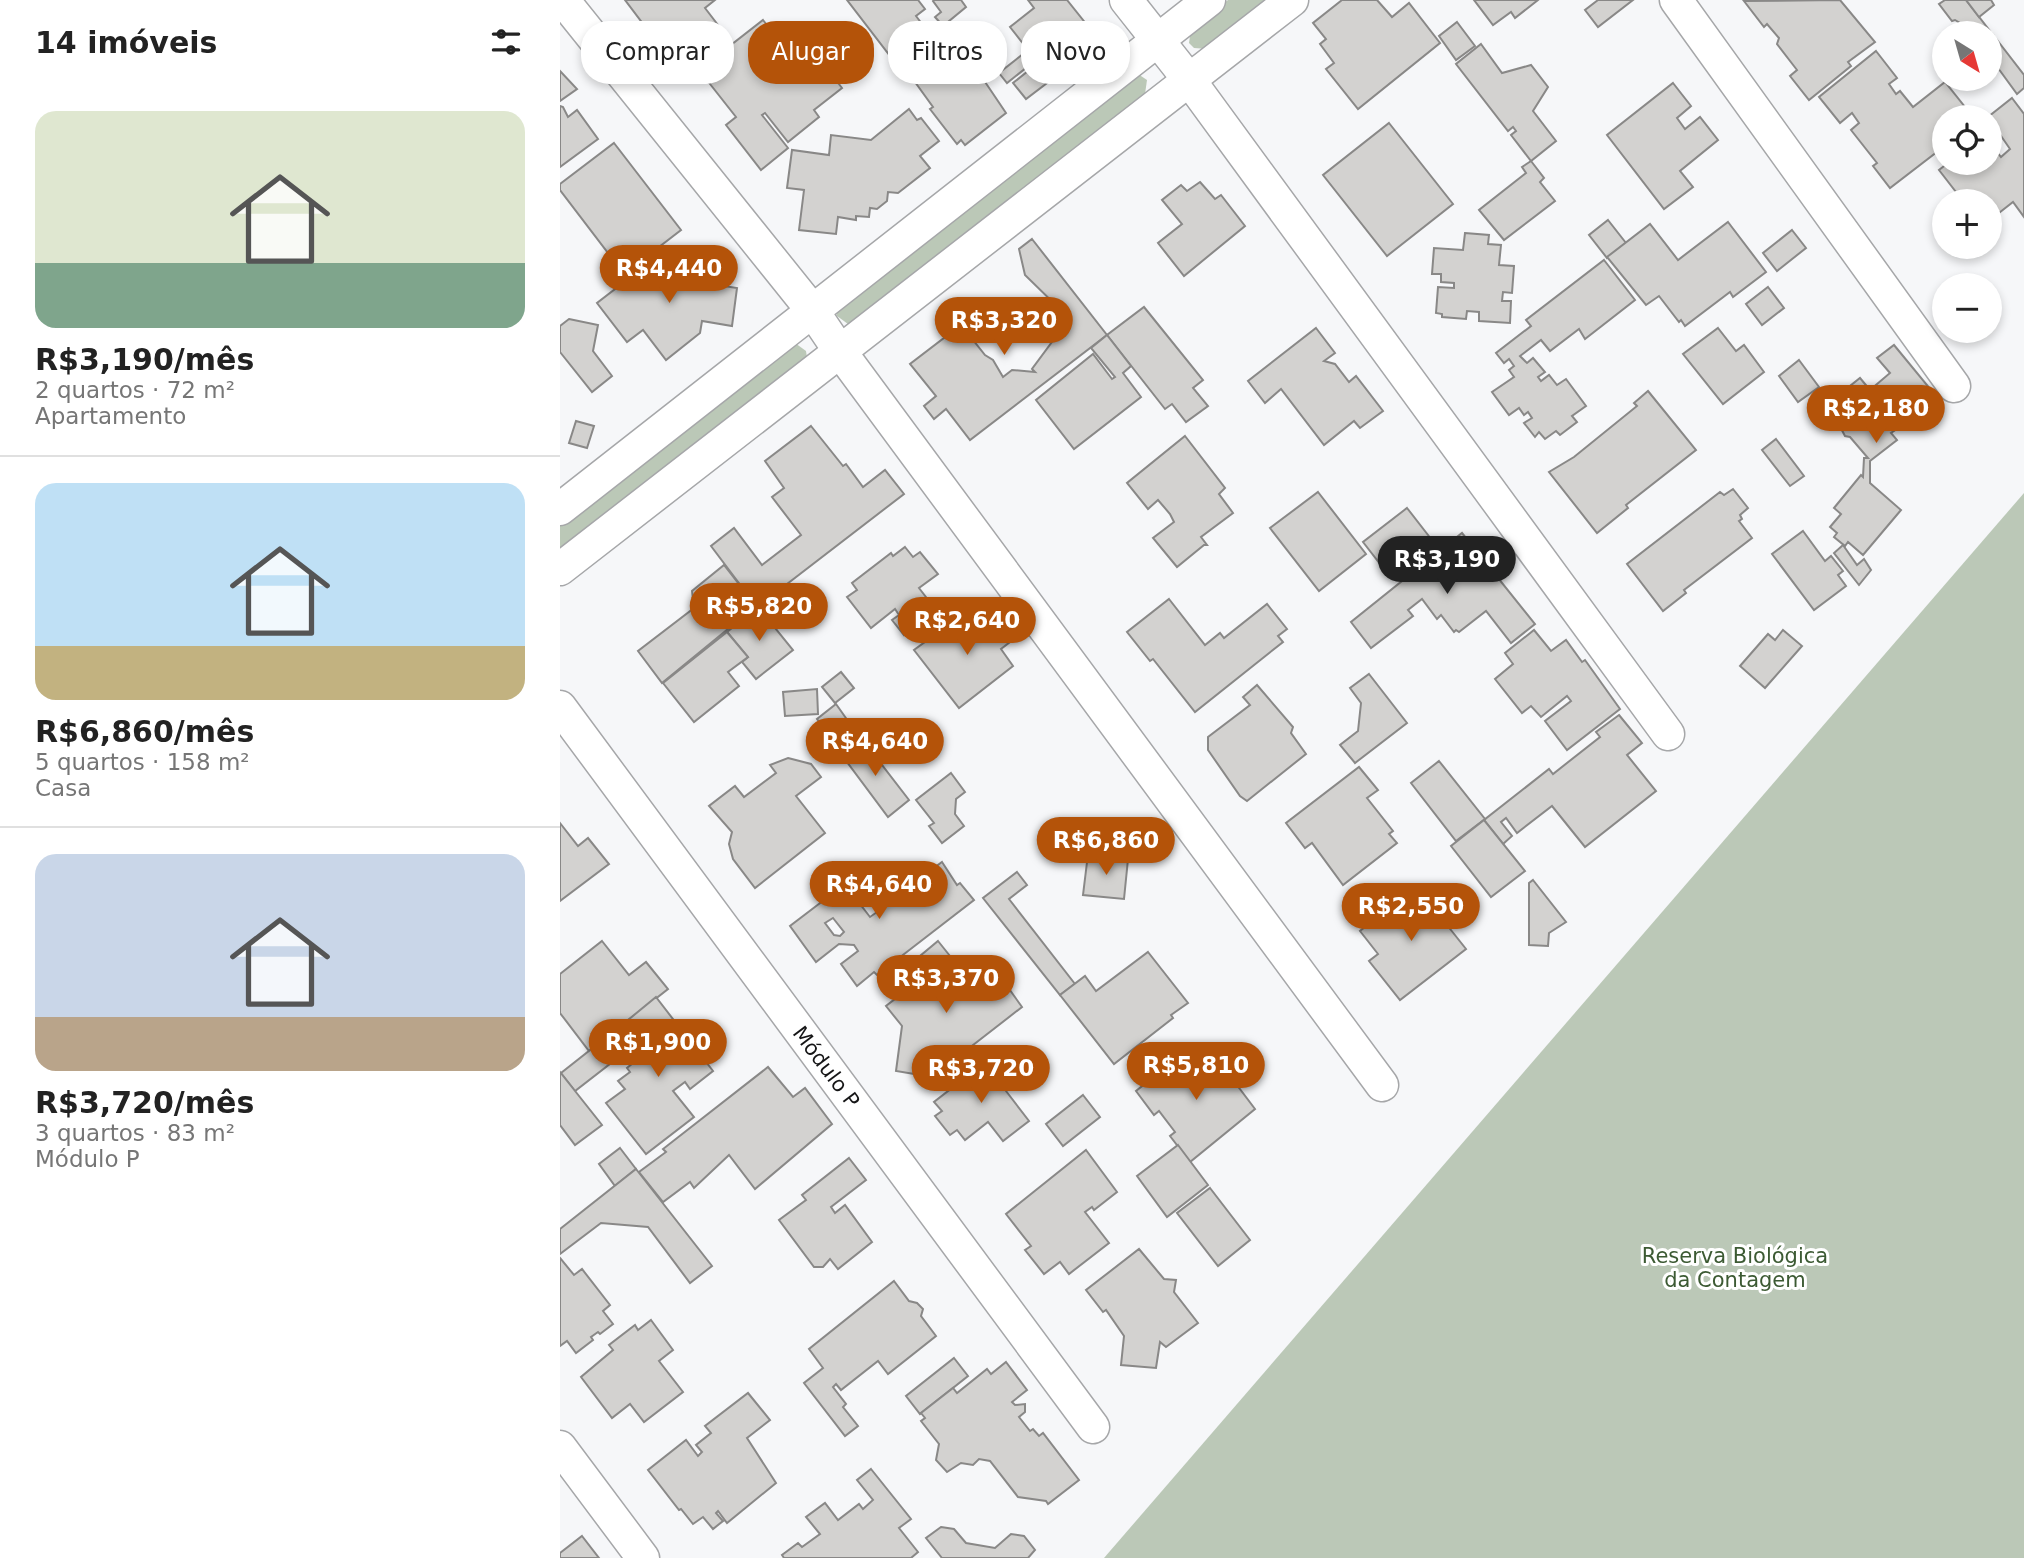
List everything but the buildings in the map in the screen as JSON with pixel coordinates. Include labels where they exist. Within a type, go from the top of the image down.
[{"type":"street","points":[[563,0],[812,310],[1382,1084]]},
{"type":"street","points":[[1126,0],[1190,81],[1668,734]]},
{"type":"street","points":[[560,509],[1209,0]]},
{"type":"street","points":[[560,569],[1292,0]]},
{"type":"street","points":[[1676,0],[1954,386]]},
{"type":"street","name":"Módulo P","points":[[560,707],[1093,1427]]},
{"type":"street","points":[[560,1447],[643,1558]]},
{"type":"green space","points":[[1228,0],[1271,0],[1208,49],[1194,48],[1189,43],[1191,29]]},
{"type":"green space","points":[[1135,72],[1147,80],[1145,94],[855,322],[848,324],[837,316],[835,309],[1120,84],[1130,84],[1130,76]]},
{"type":"green space","points":[[795,343],[806,351],[807,358],[560,557],[560,524]]},
{"type":"green space","name":"Reserva Biológica da Contagem","points":[[2024,493],[2024,1558],[1104,1558]]}]
